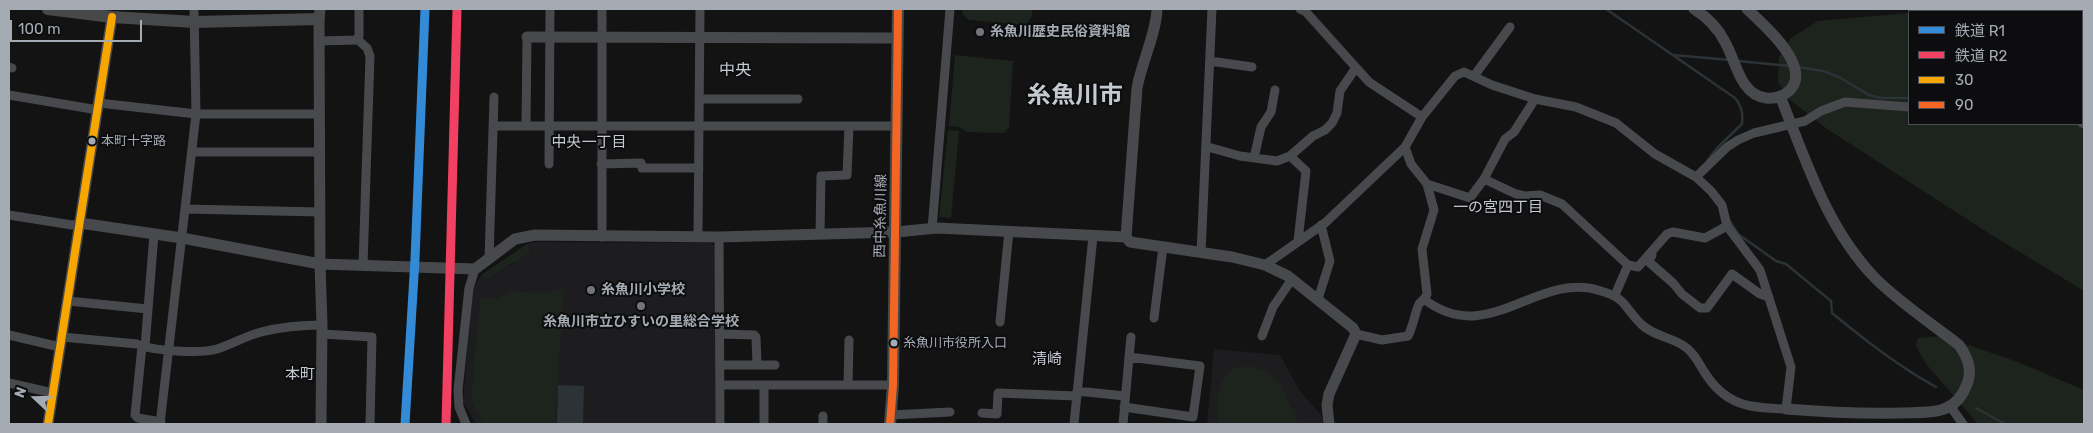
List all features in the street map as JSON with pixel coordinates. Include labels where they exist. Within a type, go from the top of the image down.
[{"type":"main road","points":[[50,9],[112,17],[195,22],[319,14]]},
{"type":"main road","name":"西中糸魚川線","points":[[891,420],[898,126],[898,9]]},
{"type":"street","points":[[154,234],[148,309],[135,416],[160,423],[196,114],[194,9]]},
{"type":"street","points":[[357,39],[359,36],[359,9]]},
{"type":"street","points":[[549,164],[550,9]]},
{"type":"street","points":[[602,9],[602,237]]},
{"type":"street","points":[[698,236],[700,9]]},
{"type":"street","points":[[932,229],[950,9]]},
{"type":"street","points":[[1157,9],[1156,19],[1141,66],[1137,88],[1126,237],[1130,242],[1265,265],[1292,279],[1353,328],[1356,334],[1328,400],[1329,424]]},
{"type":"street","points":[[1201,253],[1208,147],[1212,9]]},
{"type":"street","points":[[1300,9],[1306,12],[1372,86],[1422,117]]},
{"type":"street","points":[[1694,9],[1708,20],[1725,40],[1749,91],[1764,98],[1780,96],[1790,89],[1795,82],[1796,66],[1770,32],[1747,9]]},
{"type":"street","points":[[319,14],[321,424]]},
{"type":"street","points":[[48,424],[112,17]]},
{"type":"street","points":[[1474,76],[1510,27]]},
{"type":"street","points":[[526,126],[527,37],[897,38]]},
{"type":"street","points":[[319,41],[357,39],[367,48],[370,56],[363,265]]},
{"type":"street","points":[[1210,61],[1252,67]]},
{"type":"street","points":[[1208,147],[1254,158],[1277,161],[1290,156],[1313,136],[1325,130],[1332,123],[1337,113],[1340,91],[1355,69]]},
{"type":"street","points":[[1265,265],[1321,225],[1405,147],[1422,117],[1455,76],[1464,72],[1492,85],[1535,99],[1576,107],[1616,124],[1655,154],[1696,177],[1711,191],[1722,205],[1727,226],[1760,270],[1791,367],[1786,409]]},
{"type":"street","points":[[1254,158],[1260,127],[1271,112],[1276,90]]},
{"type":"street","points":[[9,95],[98,106],[196,114],[318,114]]},
{"type":"street","points":[[1425,300],[1436,308],[1452,314],[1476,316],[1493,314],[1554,290],[1593,288],[1620,298],[1641,324],[1656,334],[1684,345],[1690,350],[1719,391],[1734,401],[1753,408],[1847,414],[1928,412],[1945,409],[1962,395],[1968,382],[1970,369],[1967,356],[1959,345],[1894,296],[1857,257],[1829,216],[1780,96]]},
{"type":"street","points":[[489,259],[494,97]]},
{"type":"street","points":[[700,98],[798,99]]},
{"type":"street","points":[[1427,184],[1470,198],[1484,178],[1504,139],[1514,132],[1535,99]]},
{"type":"street","points":[[1696,177],[1727,147],[1738,140],[1754,133],[1805,121],[1846,102],[1908,107]]},
{"type":"street","points":[[493,126],[601,128],[898,126]]},
{"type":"street","points":[[820,234],[821,176],[847,175],[848,126]]},
{"type":"street","points":[[1356,334],[1382,340],[1408,336],[1414,325],[1419,304],[1425,300],[1427,288],[1422,249],[1434,210],[1427,184],[1411,164],[1405,147]]},
{"type":"street","points":[[192,152],[319,152]]},
{"type":"street","points":[[1290,156],[1306,171],[1298,241]]},
{"type":"street","points":[[602,164],[641,163],[642,168],[699,168]]},
{"type":"street","points":[[1484,178],[1516,194],[1525,196],[1540,195],[1562,204],[1628,265],[1638,268],[1667,234],[1673,232],[1705,238],[1727,226]]},
{"type":"street","points":[[185,209],[320,212]]},
{"type":"street","points":[[9,215],[72,225],[80,223],[182,238],[320,264],[475,269]]},
{"type":"street","points":[[1318,299],[1330,261],[1321,225]]},
{"type":"street","points":[[466,424],[459,407],[458,390],[469,288],[475,269],[509,243],[522,237],[535,235],[719,237],[896,232],[932,229],[1126,237]]},
{"type":"street","points":[[1000,322],[1009,231]]},
{"type":"street","points":[[1074,424],[1093,236]]},
{"type":"street","points":[[719,237],[720,424]]},
{"type":"street","points":[[1154,318],[1163,247]]},
{"type":"street","points":[[1651,254],[1649,262],[1673,283],[1682,294],[1700,308],[1707,308],[1732,274],[1760,294],[1769,297]]},
{"type":"street","points":[[1615,295],[1628,265]]},
{"type":"street","points":[[1262,336],[1273,307],[1292,279]]},
{"type":"street","points":[[68,300],[148,309]]},
{"type":"street","points":[[9,335],[61,342],[137,344],[144,347],[168,350],[214,350],[260,332],[280,328],[322,330],[372,337],[370,424]]},
{"type":"street","points":[[720,334],[754,335],[756,337],[757,365]]},
{"type":"street","points":[[1122,424],[1131,337]]},
{"type":"street","points":[[848,385],[850,340]]},
{"type":"street","points":[[1124,407],[1179,420],[1193,417],[1200,366],[1129,357]]},
{"type":"street","points":[[720,365],[775,365]]},
{"type":"street","points":[[9,383],[53,393]]},
{"type":"street","points":[[720,385],[893,386]]},
{"type":"street","points":[[764,385],[764,424]]},
{"type":"street","points":[[982,413],[997,414],[998,393],[1125,396]]},
{"type":"street","points":[[1950,406],[1964,424]]},
{"type":"street","points":[[891,420],[950,412]]},
{"type":"shaded area","points":[[962,9],[1032,9],[1032,16],[1026,25],[969,20],[963,15]]},
{"type":"shaded area","points":[[2084,9],[2084,291],[1990,234],[1827,129],[1789,99],[1778,82],[1779,57],[1791,38],[1818,21],[1908,13],[1908,125],[2083,125],[2083,10],[1924,10]]},
{"type":"shaded area","points":[[955,55],[1013,61],[1009,127],[1004,133],[967,132],[959,127],[949,126]]},
{"type":"shaded area","points":[[948,130],[959,131],[951,218],[939,217]]},
{"type":"shaded area","points":[[535,242],[710,243],[716,247],[715,420],[713,424],[476,424],[463,402],[472,290],[481,275],[486,280],[531,252],[527,244]]},
{"type":"shaded area","points":[[527,244],[531,252],[486,280],[481,275]]},
{"type":"shaded area","points":[[564,288],[555,424],[483,424],[471,401],[480,299],[497,299],[510,291],[547,293]]},
{"type":"shaded area","points":[[1942,336],[2018,362],[2084,390],[2084,424],[1978,424],[1926,364],[1916,346],[1918,338]]},
{"type":"shaded area","points":[[1214,349],[1280,355],[1300,391],[1322,416],[1323,424],[1207,424]]},
{"type":"shaded area","points":[[1251,366],[1270,373],[1280,384],[1299,424],[1220,424],[1217,401],[1224,378],[1236,368]]},
{"type":"shaded area","points":[[558,385],[584,386],[583,423],[557,423]]},
{"type":"waterway","points":[[1606,9],[1735,98],[1739,104],[1742,110],[1742,124],[1717,148],[1707,161]]},
{"type":"waterway","points":[[1673,55],[1730,60]]},
{"type":"waterway","points":[[1738,61],[1790,66]]},
{"type":"waterway","points":[[1798,67],[1823,71],[1839,77],[1869,95],[1881,98],[1908,98]]},
{"type":"waterway","points":[[1729,220],[1738,234],[1776,261],[1786,264],[1831,301],[1832,313],[1844,323],[1869,343],[1936,387]]},
{"type":"waterway","points":[[1976,408],[2005,424]]},
{"type":"rail line","name":"R1","points":[[405,424],[415,259],[425,9]]},
{"type":"rail line","name":"R2","points":[[446,424],[457,9]]},
{"type":"transit line","name":"90","points":[[890,424],[893,385],[898,9]]},
{"type":"transit line","name":"30","points":[[48,424],[112,17]]},
{"type":"place","name":"糸魚川歴史民俗資料館","points":[[980,32]]},
{"type":"place","name":"本町十字路","points":[[92,141]]},
{"type":"place","name":"糸魚川小学校","points":[[591,290]]},
{"type":"place","name":"糸魚川市立ひすいの里総合学校","points":[[641,306]]},
{"type":"place","name":"糸魚川市役所入口","points":[[894,343]]},
{"type":"district","name":"中央","points":[[735,70]]},
{"type":"district","name":"糸魚川市","points":[[1075,96]]},
{"type":"district","name":"中央一丁目","points":[[589,143]]},
{"type":"district","name":"一の宮四丁目","points":[[1498,208]]},
{"type":"district","name":"清崎","points":[[1047,360]]},
{"type":"district","name":"本町","points":[[300,375]]}]
